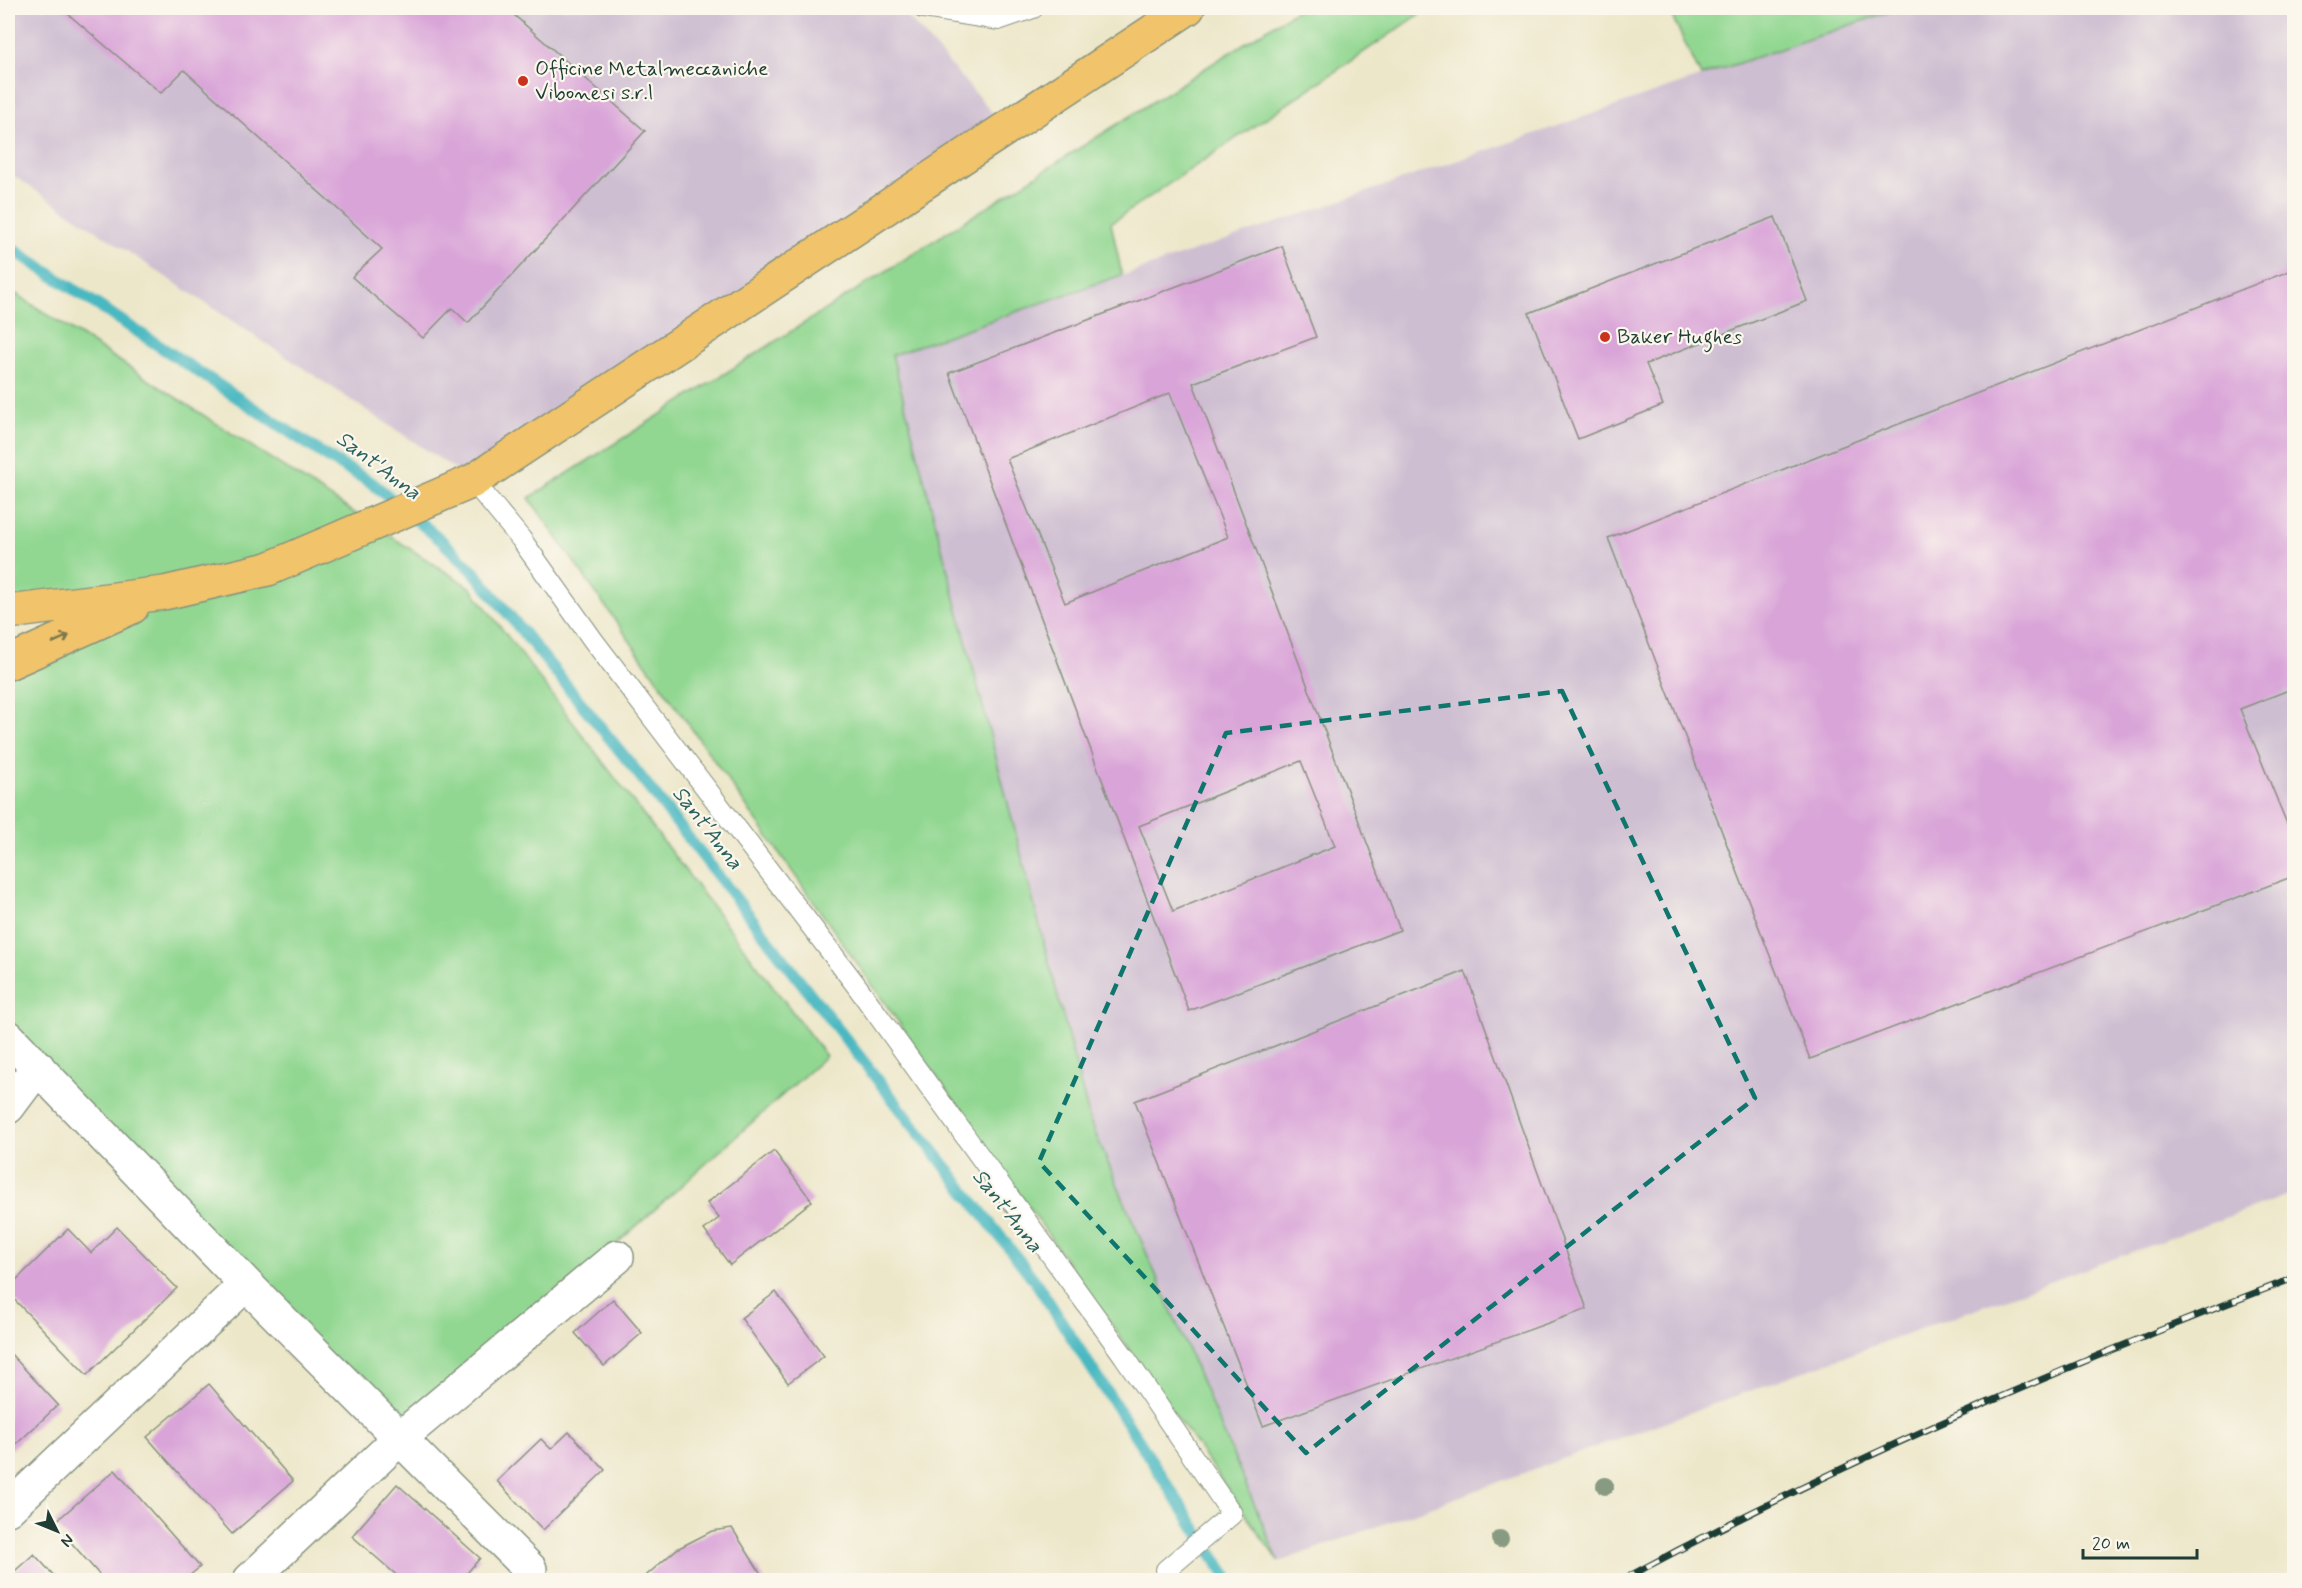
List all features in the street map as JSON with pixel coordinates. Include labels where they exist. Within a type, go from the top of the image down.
[{"type":"main road","points":[[8,612],[164,592],[268,568],[473,481],[1188,8]]},
{"type":"main road","points":[[8,663],[164,592]]},
{"type":"street","points":[[8,1037],[246,1284],[530,1569]]},
{"type":"street","points":[[8,1107],[38,1067]]},
{"type":"street","points":[[250,1581],[400,1438],[617,1257]]},
{"type":"street","points":[[8,1509],[246,1284]]},
{"type":"lane","points":[[923,8],[998,20],[1033,8]]},
{"type":"lane","points":[[473,481],[521,539],[593,640],[856,985],[1124,1356],[1232,1514],[1166,1570],[1173,1581]]},
{"type":"highlighted area","points":[[1562,691],[1755,1098],[1306,1453],[1039,1162],[1226,733]]},
{"type":"shaded area","points":[[8,8],[900,8],[1006,128],[473,481],[8,172]]},
{"type":"shaded area","points":[[1900,8],[2294,8],[2294,1193],[1279,1562],[1090,1121],[892,355]]},
{"type":"green space","points":[[1300,8],[1429,8],[1111,223],[1122,275],[892,355],[1090,1121],[1279,1562],[529,498]]},
{"type":"green space","points":[[1668,8],[1900,8],[1701,76]]},
{"type":"green space","points":[[8,289],[471,588],[826,1056],[400,1438],[8,1037],[8,663],[161,593],[8,612]]},
{"type":"building","points":[[61,8],[506,8],[645,131],[468,323],[452,308],[423,338],[352,277],[382,249],[184,70],[161,93]]},
{"type":"building","points":[[1775,217],[1807,301],[1646,364],[1663,405],[1578,439],[1529,313]]},
{"type":"building","points":[[1282,246],[1316,337],[1193,383],[1400,930],[1189,1011],[949,373]],"holes":[[[1170,393],[1228,537],[1065,603],[1007,459]],[[1301,761],[1335,846],[1173,911],[1139,826]]]},
{"type":"building","points":[[2294,269],[2294,688],[2240,709],[2294,841],[2294,876],[1810,1059],[1608,538]]},
{"type":"building","points":[[1465,971],[1587,1309],[1263,1426],[1135,1101]]},
{"type":"building","points":[[774,1151],[812,1201],[730,1265],[704,1230],[719,1218],[707,1203]]},
{"type":"building","points":[[117,1227],[177,1288],[87,1375],[8,1293],[8,1288],[68,1229],[91,1253]]},
{"type":"building","points":[[776,1292],[824,1356],[788,1383],[741,1318]]},
{"type":"building","points":[[613,1299],[642,1333],[604,1366],[575,1333]]},
{"type":"building","points":[[8,1351],[58,1405],[8,1452]]},
{"type":"building","points":[[209,1384],[293,1481],[232,1534],[147,1437]]},
{"type":"building","points":[[569,1432],[605,1470],[543,1530],[497,1481],[541,1439],[551,1449]]},
{"type":"building","points":[[115,1470],[200,1567],[184,1580],[104,1580],[54,1523]]},
{"type":"building","points":[[397,1484],[480,1558],[461,1580],[402,1580],[352,1536]]},
{"type":"building","points":[[732,1528],[765,1580],[641,1580],[677,1549],[712,1531]]},
{"type":"building","points":[[34,1554],[58,1580],[8,1580],[8,1577]]},
{"type":"waterway","name":"Sant'Anna","points":[[8,246],[329,458],[372,483],[441,540],[475,573],[633,767],[1035,1281],[1229,1580]]},
{"type":"railway","points":[[1622,1580],[1786,1496],[1953,1418],[2123,1345],[2294,1278]]},
{"type":"place","name":"Officine Metalmeccaniche Vibonesi s.r.l","points":[[523,81]]},
{"type":"place","name":"Baker Hughes","points":[[1605,337]]}]
